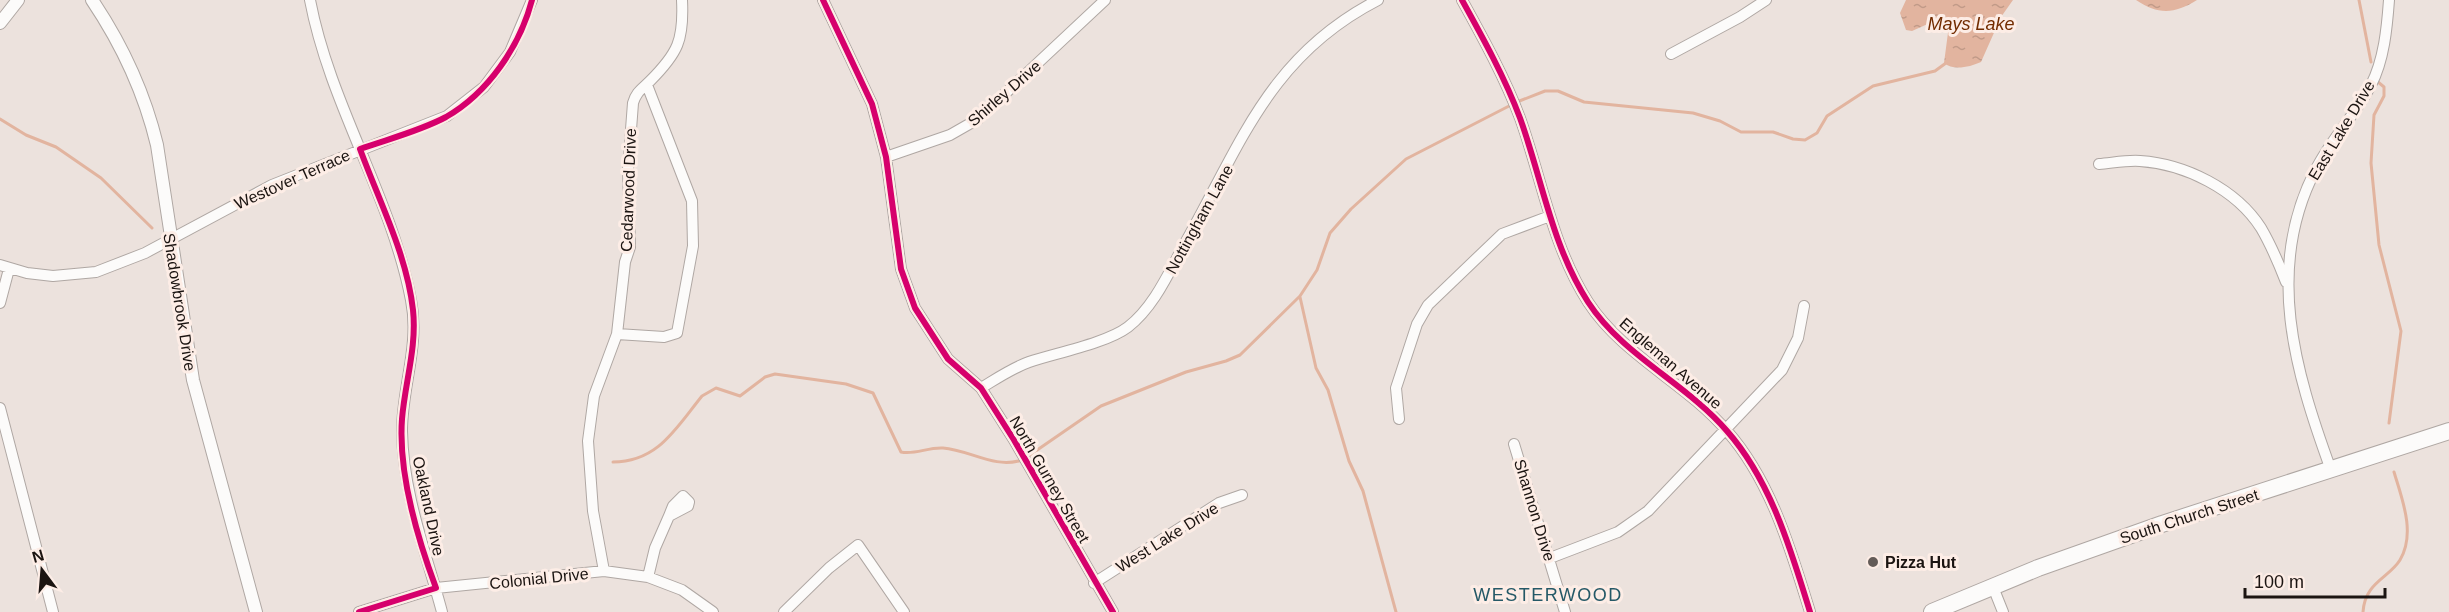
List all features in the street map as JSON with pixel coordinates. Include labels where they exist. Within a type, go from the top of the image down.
[{"type":"main road","name":"South Church Street","points":[[1932,612],[2038,568],[2162,524],[2449,431]]},
{"type":"street","points":[[0,23],[18,0]]},
{"type":"street","name":"Shadowbrook Drive","points":[[92,0],[112,30],[142,90],[157,145],[193,380],[256,612]]},
{"type":"street","name":"Oakland Drive","points":[[310,0],[323,56],[395,240],[411,300],[414,350],[402,418],[405,473],[425,560],[442,612]]},
{"type":"street","name":"Westover Terrace","points":[[4,267],[53,276],[96,272],[145,253],[272,185],[447,116],[484,87],[510,52],[532,0]]},
{"type":"street","name":"Cedarwood Drive","points":[[604,571],[593,511],[588,441],[594,396],[617,334],[625,262],[630,247],[628,169],[631,112],[636,94],[672,59],[679,46],[683,22],[682,0]]},
{"type":"street","name":"North Gurney Street","points":[[823,0],[872,104],[886,157],[897,250],[907,289],[915,308],[948,359],[981,388],[1014,440],[1094,584],[1113,612]]},
{"type":"street","name":"Shirley Drive","points":[[886,157],[950,135],[978,119],[1105,0]]},
{"type":"street","name":"Nottingham Lane","points":[[981,388],[1026,363],[1108,336],[1128,327],[1161,288],[1267,94],[1315,40],[1341,20],[1378,0]]},
{"type":"street","name":"Engleman Avenue","points":[[1462,0],[1520,118],[1550,216],[1573,276],[1606,325],[1727,430],[1750,460],[1772,503],[1810,612]]},
{"type":"street","points":[[1671,54],[1740,17],[1766,0]]},
{"type":"street","name":"East Lake Drive","points":[[2331,470],[2296,366],[2286,282],[2297,214],[2307,187],[2333,139],[2372,84],[2387,29],[2390,0]]},
{"type":"street","points":[[617,334],[664,337],[677,333],[693,246],[692,201],[647,85]]},
{"type":"street","points":[[2099,164],[2140,161],[2176,168],[2222,188],[2260,227],[2286,282]]},
{"type":"street","points":[[1399,419],[1396,388],[1417,324],[1428,305],[1502,234],[1550,216]]},
{"type":"street","points":[[0,303],[4,267]]},
{"type":"street","points":[[1550,558],[1618,532],[1648,511],[1782,370],[1798,338],[1804,306]]},
{"type":"street","points":[[0,408],[53,612]]},
{"type":"street","name":"Shannon Drive","points":[[1514,444],[1566,612]]},
{"type":"street","name":"West Lake Drive","points":[[1094,584],[1132,557],[1219,503],[1242,495]]},
{"type":"street","points":[[648,577],[655,548],[669,516]]},
{"type":"street","points":[[784,612],[852,548],[859,546],[903,612]]},
{"type":"street","name":"Colonial Drive","points":[[359,612],[436,588],[604,571],[648,577],[682,590],[713,612]]},
{"type":"street","points":[[1993,587],[2003,612]]},
{"type":"water","name":"Mays Lake","points":[[1906,0],[2013,0],[2001,17],[1981,62],[1957,68],[1944,63],[1949,25],[1939,19],[1912,31],[1906,30],[1900,13]]},
{"type":"water","points":[[2136,0],[2197,0],[2181,8],[2166,11],[2152,8]]},
{"type":"waterway","points":[[2359,0],[2371,62]]},
{"type":"waterway","points":[[1517,102],[1545,91],[1558,91],[1584,102],[1693,113],[1720,121],[1741,132],[1773,132],[1793,139],[1805,140],[1817,133],[1827,116],[1873,86],[1935,71],[1946,63]]},
{"type":"waterway","points":[[2378,82],[2384,87],[2384,96],[2374,115],[2371,163],[2379,245],[2401,331],[2389,423]]},
{"type":"waterway","points":[[1027,457],[1101,406],[1186,372],[1240,355],[1300,296],[1317,270],[1330,233],[1351,209],[1406,159],[1511,105]]},
{"type":"waterway","points":[[0,119],[26,135],[56,147],[101,178],[152,228]]},
{"type":"waterway","points":[[1300,297],[1316,368],[1328,390],[1349,461],[1363,491],[1396,612]]},
{"type":"waterway","points":[[613,462],[629,460],[654,450],[674,431],[702,396],[716,388],[740,396],[765,377],[775,374],[846,384],[873,393],[901,452],[943,448],[992,461],[1022,460]]},
{"type":"waterway","points":[[2363,612],[2368,594],[2395,566],[2405,550],[2406,516],[2394,472]]},
{"type":"cycle path","points":[[359,612],[436,588],[410,505],[403,461],[403,405],[414,324],[410,289],[399,249],[360,149],[436,122],[461,107],[475,95],[489,82],[511,51],[527,17],[532,0]]},
{"type":"cycle path","points":[[823,0],[872,104],[886,157],[901,269],[915,308],[948,359],[981,388],[1014,440],[1113,612]]},
{"type":"cycle path","points":[[1462,0],[1514,103],[1528,141],[1556,235],[1576,281],[1602,321],[1637,354],[1711,414],[1742,451],[1756,472],[1778,517],[1810,612]]},
{"type":"place","name":"Pizza Hut","points":[[1873,562]]},
{"type":"district","name":"WESTERWOOD","points":[[1548,595]]}]
